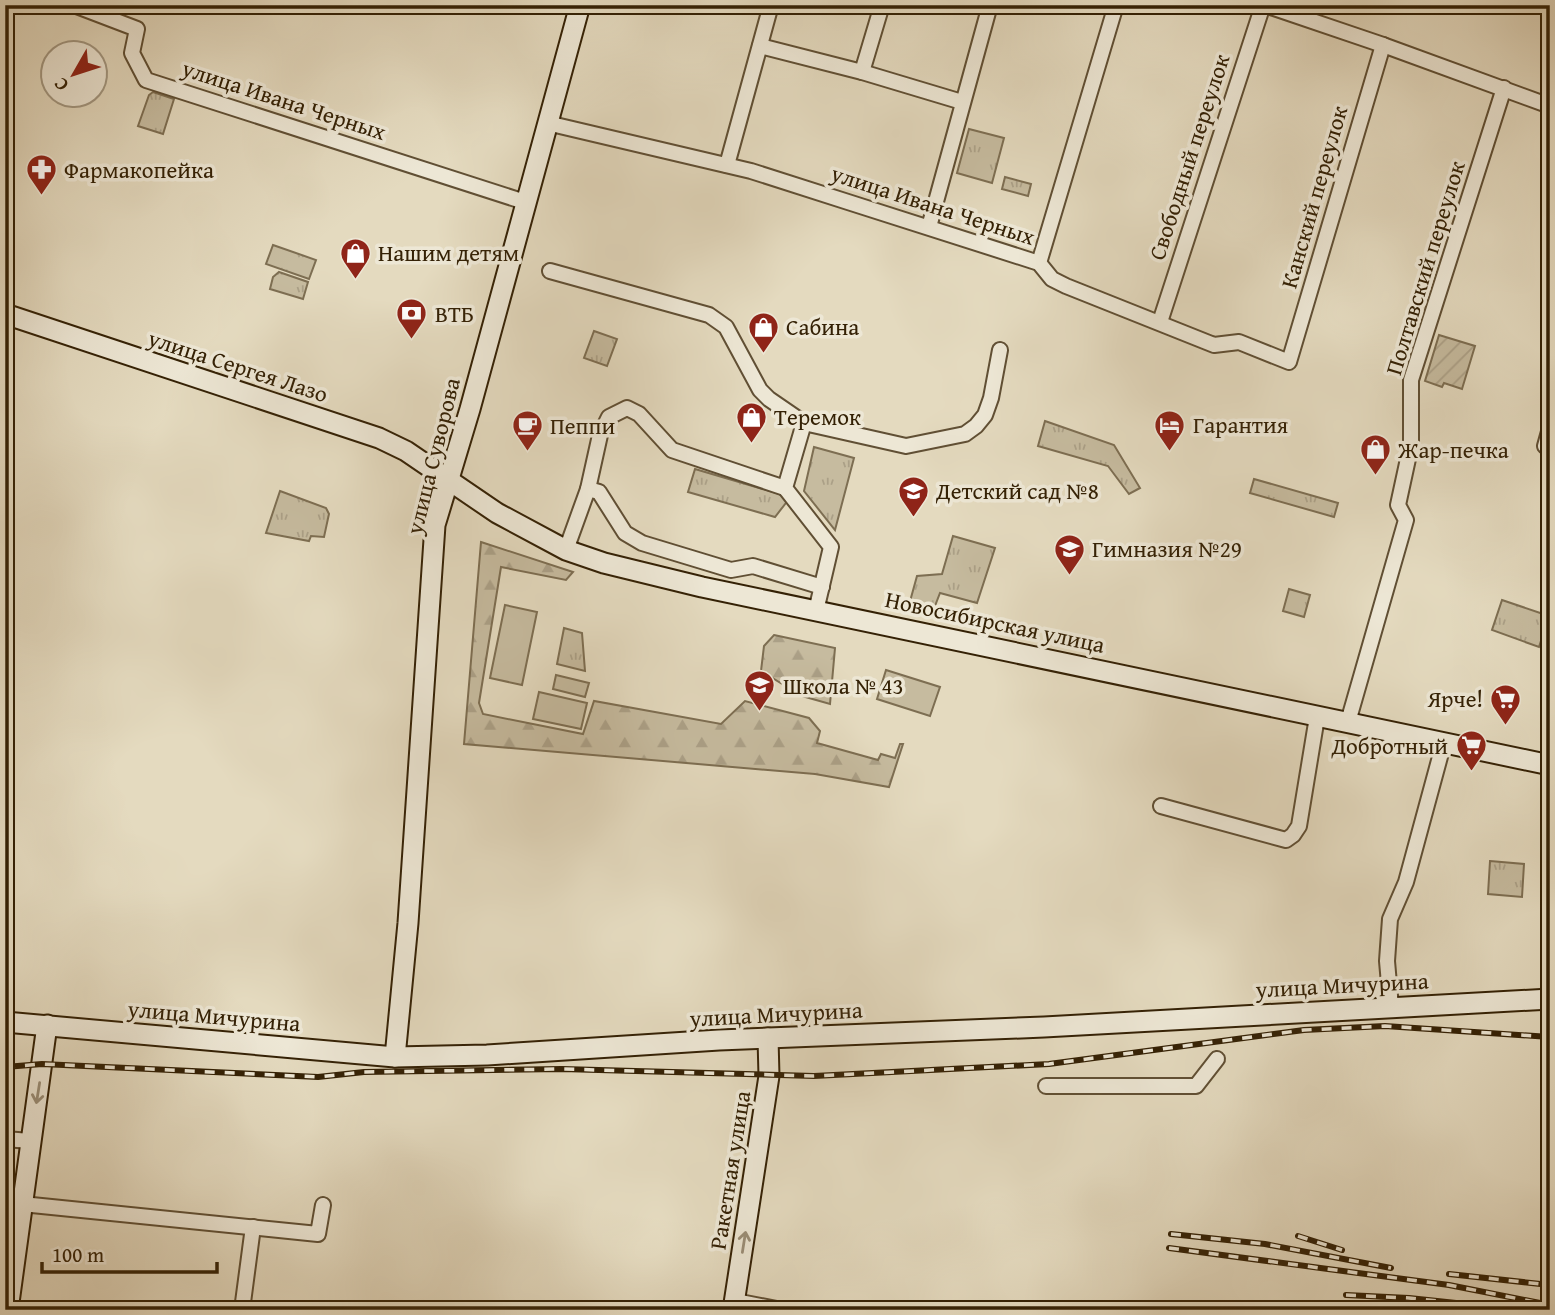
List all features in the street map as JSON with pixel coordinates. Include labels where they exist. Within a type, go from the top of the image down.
[{"type":"street","name":"улица Ивана Черных","points":[[74,5],[137,29],[132,53],[146,80],[525,202]]},
{"type":"street","name":"улица Суворова","points":[[395,1057],[409,912],[435,525],[470,409],[580,5]]},
{"type":"street","points":[[727,165],[771,5]]},
{"type":"street","points":[[862,72],[882,5]]},
{"type":"street","points":[[929,227],[990,5]]},
{"type":"street","points":[[1039,264],[1115,5]]},
{"type":"street","points":[[1264,5],[1550,106]]},
{"type":"street","name":"Свободный переулок","points":[[1160,322],[1264,5]]},
{"type":"street","name":"Канский переулок","points":[[1289,362],[1383,45]]},
{"type":"street","points":[[760,46],[862,72],[962,102]]},
{"type":"street","name":"Полтавский переулок","points":[[1348,722],[1406,520],[1398,505],[1411,445],[1411,380],[1504,88]]},
{"type":"street","name":"улица Ивана Черных","points":[[547,123],[727,165],[929,227],[1039,264],[1052,279],[1066,286],[1160,322],[1178,332],[1214,345],[1239,342],[1289,362]]},
{"type":"street","points":[[551,271],[709,315],[726,327],[760,390],[804,423],[906,446],[965,434],[976,426],[985,415],[991,398],[1000,350]]},
{"type":"street","name":"улица Сергея Лазо","points":[[5,314],[379,438],[407,451],[449,478]]},
{"type":"street","points":[[566,550],[588,489],[600,435],[608,417],[627,408],[639,414],[672,450],[785,488],[831,547],[816,611]]},
{"type":"street","points":[[785,488],[804,423]]},
{"type":"street","points":[[1545,446],[1550,428]]},
{"type":"street","name":"Новосибирская улица","points":[[449,478],[497,513],[566,550],[604,563],[816,611],[1081,664],[1317,717],[1550,765]]},
{"type":"street","points":[[588,489],[599,492],[625,533],[642,543],[730,570],[752,566],[822,587]]},
{"type":"street","points":[[1161,806],[1286,839],[1293,835],[1299,826],[1317,717]]},
{"type":"street","points":[[1391,1007],[1387,961],[1390,919],[1406,883],[1444,742]]},
{"type":"street","name":"улица Мичурина","points":[[5,1022],[395,1057],[487,1055],[768,1038],[1044,1027],[1550,999]]},
{"type":"street","points":[[8,1310],[8,1288],[47,1025]]},
{"type":"street","name":"Ракетная улица","points":[[734,1306],[769,1076],[768,1038]]},
{"type":"street","points":[[1045,1086],[1196,1086],[1217,1059]]},
{"type":"street","points":[[5,1139],[30,1141]]},
{"type":"street","points":[[22,1204],[318,1234],[323,1205]]},
{"type":"street","points":[[242,1310],[253,1227]]},
{"type":"street","points":[[734,1306],[782,1310]]},
{"type":"green space","points":[[153,92],[174,99],[163,134],[138,126],[149,95]]},
{"type":"green space","points":[[969,129],[1004,138],[992,183],[957,173]]},
{"type":"green space","points":[[1005,177],[1031,184],[1028,196],[1002,189]]},
{"type":"green space","points":[[273,245],[316,260],[309,279],[266,264]]},
{"type":"green space","points":[[279,272],[308,282],[303,299],[270,289],[273,277]]},
{"type":"green space","points":[[594,331],[617,339],[607,366],[584,358]]},
{"type":"green space","points":[[1439,335],[1475,346],[1462,389],[1444,383],[1442,387],[1425,381]]},
{"type":"green space","points":[[1045,421],[1114,445],[1140,488],[1129,494],[1108,466],[1038,446]]},
{"type":"green space","points":[[814,447],[854,458],[835,530],[804,491]]},
{"type":"green space","points":[[695,469],[789,499],[775,517],[688,492]]},
{"type":"green space","points":[[1254,479],[1338,503],[1334,517],[1250,493]]},
{"type":"green space","points":[[280,491],[326,508],[329,514],[324,537],[311,536],[309,541],[266,533]]},
{"type":"green space","points":[[953,536],[995,548],[977,603],[940,593],[933,611],[909,605],[917,576],[942,574]]},
{"type":"green space","points":[[481,542],[573,572],[566,580],[501,567],[479,703],[483,714],[583,734],[594,701],[721,724],[745,701],[809,718],[820,731],[817,743],[878,760],[881,754],[895,758],[900,744],[903,744],[889,787],[815,774],[464,744]]},
{"type":"green space","points":[[1289,589],[1310,595],[1304,617],[1283,611]]},
{"type":"green space","points":[[1502,600],[1549,616],[1539,647],[1492,630]]},
{"type":"green space","points":[[505,605],[537,612],[522,685],[490,678]]},
{"type":"green space","points":[[564,628],[582,633],[585,671],[557,664]]},
{"type":"green space","points":[[774,635],[835,648],[830,704],[802,696],[761,671],[764,646]]},
{"type":"green space","points":[[886,670],[940,687],[930,716],[877,699]]},
{"type":"green space","points":[[556,675],[589,683],[585,697],[553,689]]},
{"type":"green space","points":[[539,692],[587,703],[581,729],[533,719]]},
{"type":"green space","points":[[1490,861],[1524,864],[1522,897],[1488,894]]},
{"type":"railway","points":[[5,1067],[42,1064],[318,1077],[364,1072],[562,1069],[814,1076],[1049,1064],[1304,1030],[1385,1026],[1550,1037]]},
{"type":"railway","points":[[1171,1234],[1265,1244],[1391,1268]]},
{"type":"railway","points":[[1298,1236],[1342,1250]]},
{"type":"railway","points":[[1169,1248],[1449,1285],[1550,1305]]},
{"type":"railway","points":[[1449,1274],[1550,1285]]},
{"type":"railway","points":[[1346,1295],[1409,1298],[1522,1310]]},
{"type":"place","name":"Фармакопейка","points":[[41,197]]},
{"type":"place","name":"Нашим детям","points":[[355,280]]},
{"type":"place","name":"ВТБ","points":[[412,341]]},
{"type":"place","name":"Сабина","points":[[763,354]]},
{"type":"place","name":"Теремок","points":[[751,444]]},
{"type":"place","name":"Гарантия","points":[[1170,452]]},
{"type":"place","name":"Пеппи","points":[[527,453]]},
{"type":"place","name":"Жар-печка","points":[[1375,477]]},
{"type":"place","name":"Детский сад №8","points":[[913,518]]},
{"type":"place","name":"Гимназия №29","points":[[1069,576]]},
{"type":"place","name":"Школа № 43","points":[[760,713]]},
{"type":"place","name":"Ярче!","points":[[1506,726]]},
{"type":"place","name":"Добротный","points":[[1471,773]]}]
